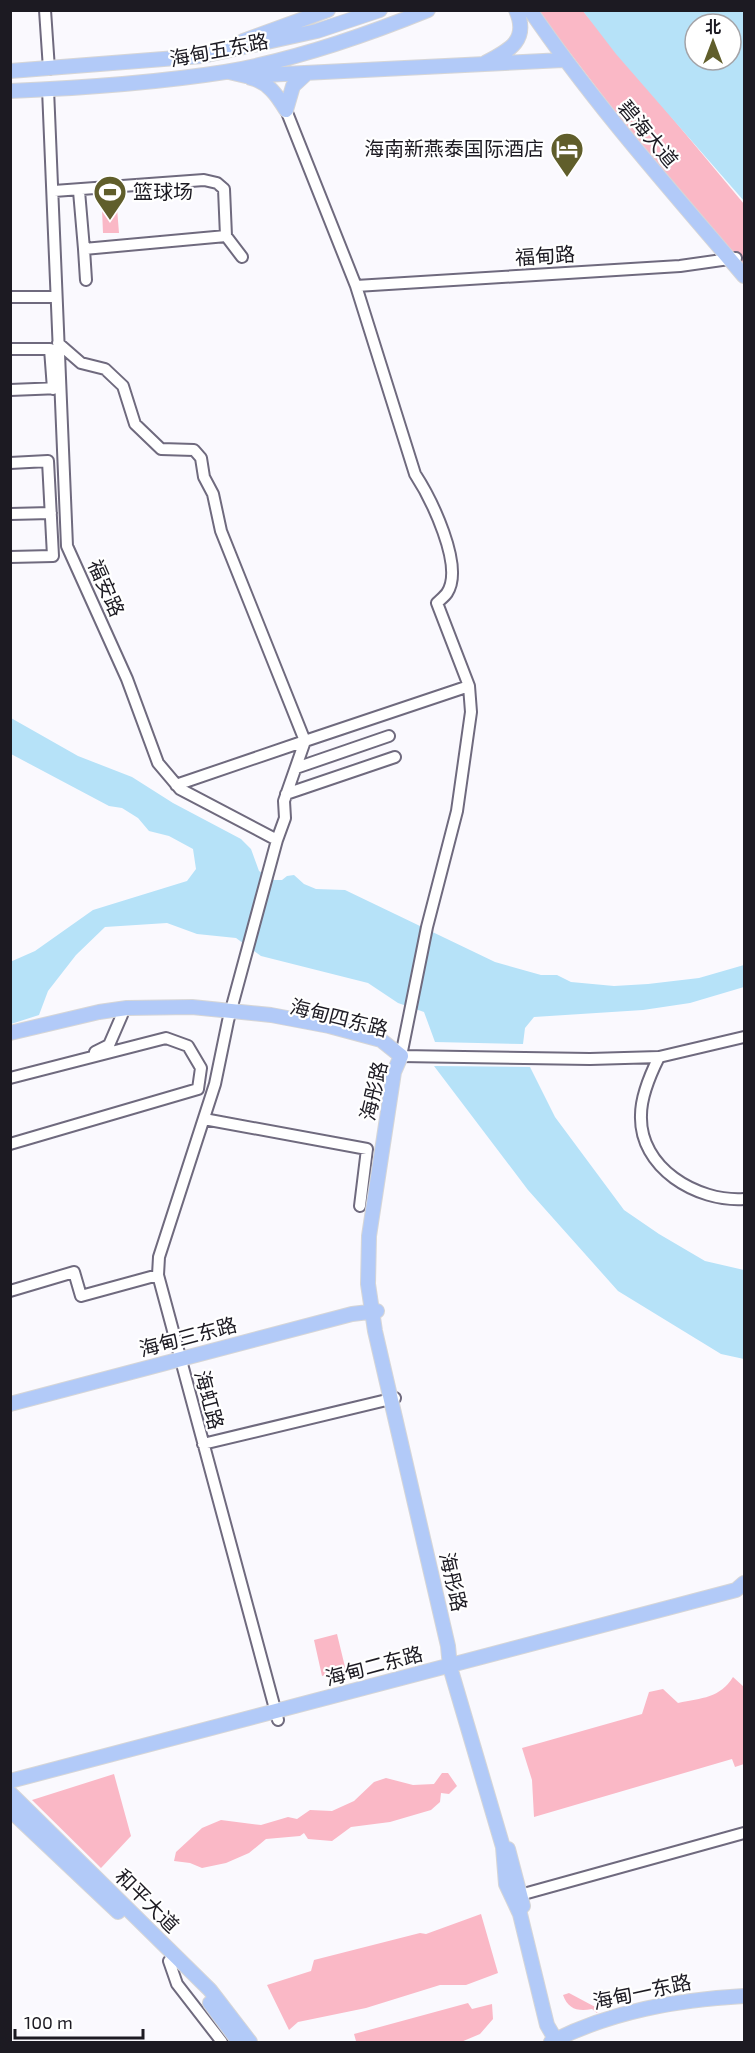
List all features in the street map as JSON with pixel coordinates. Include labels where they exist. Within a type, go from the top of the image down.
[{"type":"main road","points":[[202,56],[328,10]]},
{"type":"main road","name":"海甸五东路","points":[[10,72],[202,56],[316,31],[380,10]]},
{"type":"main road","name":"海甸五东路","points":[[10,91],[151,81],[227,71],[384,28],[428,10]]},
{"type":"main road","points":[[481,65],[508,51],[516,44],[520,28],[516,10]]},
{"type":"main road","name":"碧海大道","points":[[530,10],[563,60],[737,262]]},
{"type":"main road","name":"碧海大道","points":[[538,10],[602,102],[737,262],[744,276]]},
{"type":"main road","points":[[246,76],[563,60]]},
{"type":"main road","points":[[227,71],[262,81],[286,110]]},
{"type":"main road","points":[[286,110],[293,86],[307,73]]},
{"type":"main road","name":"海甸四东路","points":[[10,1033],[127,1008],[192,1007],[230,1016],[332,1033],[380,1046],[401,1056]]},
{"type":"main road","name":"海甸四东路","points":[[10,1039],[122,1015],[172,1012],[230,1016]]},
{"type":"main road","name":"海彤路","points":[[401,1056],[394,1072],[370,1226],[368,1284],[455,1669],[503,1847],[506,1884],[520,1914],[547,2025],[561,2041]]},
{"type":"main road","points":[[10,1401],[351,1310],[374,1309]]},
{"type":"main road","name":"海甸二东路","points":[[455,1669],[736,1590],[744,1583]]},
{"type":"main road","name":"海甸二东路","points":[[10,1791],[277,1716],[744,1597]]},
{"type":"main road","name":"海彤路","points":[[455,1669],[561,2041]]},
{"type":"main road","name":"海甸二东路","points":[[10,1781],[277,1716]]},
{"type":"main road","name":"和平大道","points":[[10,1791],[210,1990],[250,2043]]},
{"type":"main road","name":"和平大道","points":[[10,1810],[208,2001],[239,2043]]},
{"type":"main road","name":"海甸一东路","points":[[561,2041],[596,2021],[639,2010],[689,2000],[744,1996]]},
{"type":"main road","name":"海甸一东路","points":[[561,2041],[662,2009],[690,2004],[744,2002]]},
{"type":"street","points":[[45,10],[49,69]]},
{"type":"street","name":"福安路","points":[[48,89],[54,191],[57,388],[67,546],[127,679],[158,763],[180,789],[276,840]]},
{"type":"street","points":[[286,110],[356,286],[415,474],[430,497],[449,548],[451,582],[448,592],[437,603],[469,686],[471,712],[457,812],[427,927],[401,1056],[590,1059],[653,1056],[744,1037]]},
{"type":"street","points":[[54,191],[204,180],[217,183],[224,189],[226,236],[242,257]]},
{"type":"street","points":[[79,190],[86,280]]},
{"type":"street","points":[[84,249],[226,236]]},
{"type":"street","name":"福甸路","points":[[356,286],[737,262]]},
{"type":"street","points":[[10,297],[56,297]]},
{"type":"street","points":[[58,343],[81,363],[105,369],[123,386],[135,424],[161,449],[194,450],[201,459],[204,477],[213,494],[221,531],[305,741],[284,801],[285,818],[267,872],[230,1016]]},
{"type":"street","points":[[10,349],[50,349],[57,388],[10,390]]},
{"type":"street","points":[[10,463],[48,461],[53,556],[10,557]]},
{"type":"street","points":[[10,514],[51,513]]},
{"type":"street","points":[[176,785],[469,686]]},
{"type":"street","points":[[296,768],[389,736]]},
{"type":"street","points":[[286,794],[395,757]]},
{"type":"street","points":[[78,1061],[109,1045],[122,1015]]},
{"type":"street","name":"海虹路","points":[[230,1016],[215,1084],[159,1257],[158,1275],[178,1357],[277,1716]]},
{"type":"street","points":[[10,1078],[166,1038],[181,1041],[195,1054],[201,1068],[198,1089]]},
{"type":"street","points":[[653,1056],[652,1071],[640,1113],[642,1133],[648,1150],[663,1168],[684,1185],[706,1196],[744,1199]]},
{"type":"street","points":[[10,1144],[215,1084]]},
{"type":"street","points":[[204,1119],[367,1149],[360,1206]]},
{"type":"street","points":[[10,1291],[74,1272],[81,1296],[158,1275]]},
{"type":"street","points":[[202,1444],[393,1399]]},
{"type":"street","points":[[520,1894],[744,1833]]},
{"type":"street","points":[[168,1961],[177,1984],[222,2043]]},
{"type":"shaded area","points":[[538,11],[583,11],[744,204],[744,269],[632,134]]},
{"type":"shaded area","name":"篮球场","points":[[117,208],[119,233],[103,233],[102,209]]},
{"type":"shaded area","points":[[337,1634],[346,1671],[322,1676],[314,1640]]},
{"type":"shaded area","points":[[733,1677],[744,1687],[744,1764],[735,1767],[732,1759],[534,1817],[532,1780],[522,1748],[642,1714],[649,1692],[663,1689],[678,1703],[716,1693]]},
{"type":"shaded area","points":[[442,1773],[448,1773],[457,1786],[449,1794],[441,1793],[440,1802],[431,1810],[390,1822],[351,1827],[332,1841],[308,1839],[304,1833],[300,1836],[266,1839],[249,1853],[226,1863],[202,1868],[190,1863],[174,1861],[176,1852],[202,1828],[221,1820],[261,1825],[288,1817],[297,1819],[310,1810],[332,1811],[354,1801],[374,1782],[386,1778],[413,1785],[434,1784]]},
{"type":"shaded area","points":[[114,1774],[131,1836],[101,1868],[32,1800]]},
{"type":"shaded area","points":[[481,1914],[498,1973],[466,1985],[440,1985],[366,2008],[298,2022],[289,2030],[267,1985],[311,1971],[314,1960],[420,1933],[426,1934]]},
{"type":"shaded area","points":[[569,1993],[599,2009],[597,2013],[592,2009],[578,2010],[568,2004],[563,1995]]},
{"type":"shaded area","points":[[468,2003],[472,2009],[492,2004],[493,2019],[480,2034],[461,2042],[352,2042],[356,2041],[354,2034]]},
{"type":"water","points":[[583,11],[744,11],[744,201],[616,54]]},
{"type":"water","points":[[11,718],[78,756],[132,777],[173,803],[241,839],[251,849],[259,871],[274,880],[282,880],[294,875],[304,884],[316,889],[345,890],[495,962],[541,975],[557,975],[571,982],[614,986],[699,978],[744,965],[744,987],[690,1003],[643,1010],[534,1017],[525,1028],[523,1044],[435,1042],[424,1012],[398,1003],[368,983],[261,956],[236,938],[197,934],[167,923],[105,927],[76,955],[48,991],[39,1015],[11,1024],[10,962],[35,951],[93,910],[187,881],[196,869],[193,849],[169,836],[149,831],[138,818],[122,808],[109,806],[11,754]]},
{"type":"water","points":[[434,1066],[530,1067],[555,1117],[624,1210],[705,1261],[744,1270],[744,1359],[721,1354],[618,1291],[528,1190]]},
{"type":"place","name":"海南新燕泰国际酒店","points":[[567,178]]},
{"type":"place","name":"篮球场","points":[[110,221]]}]
